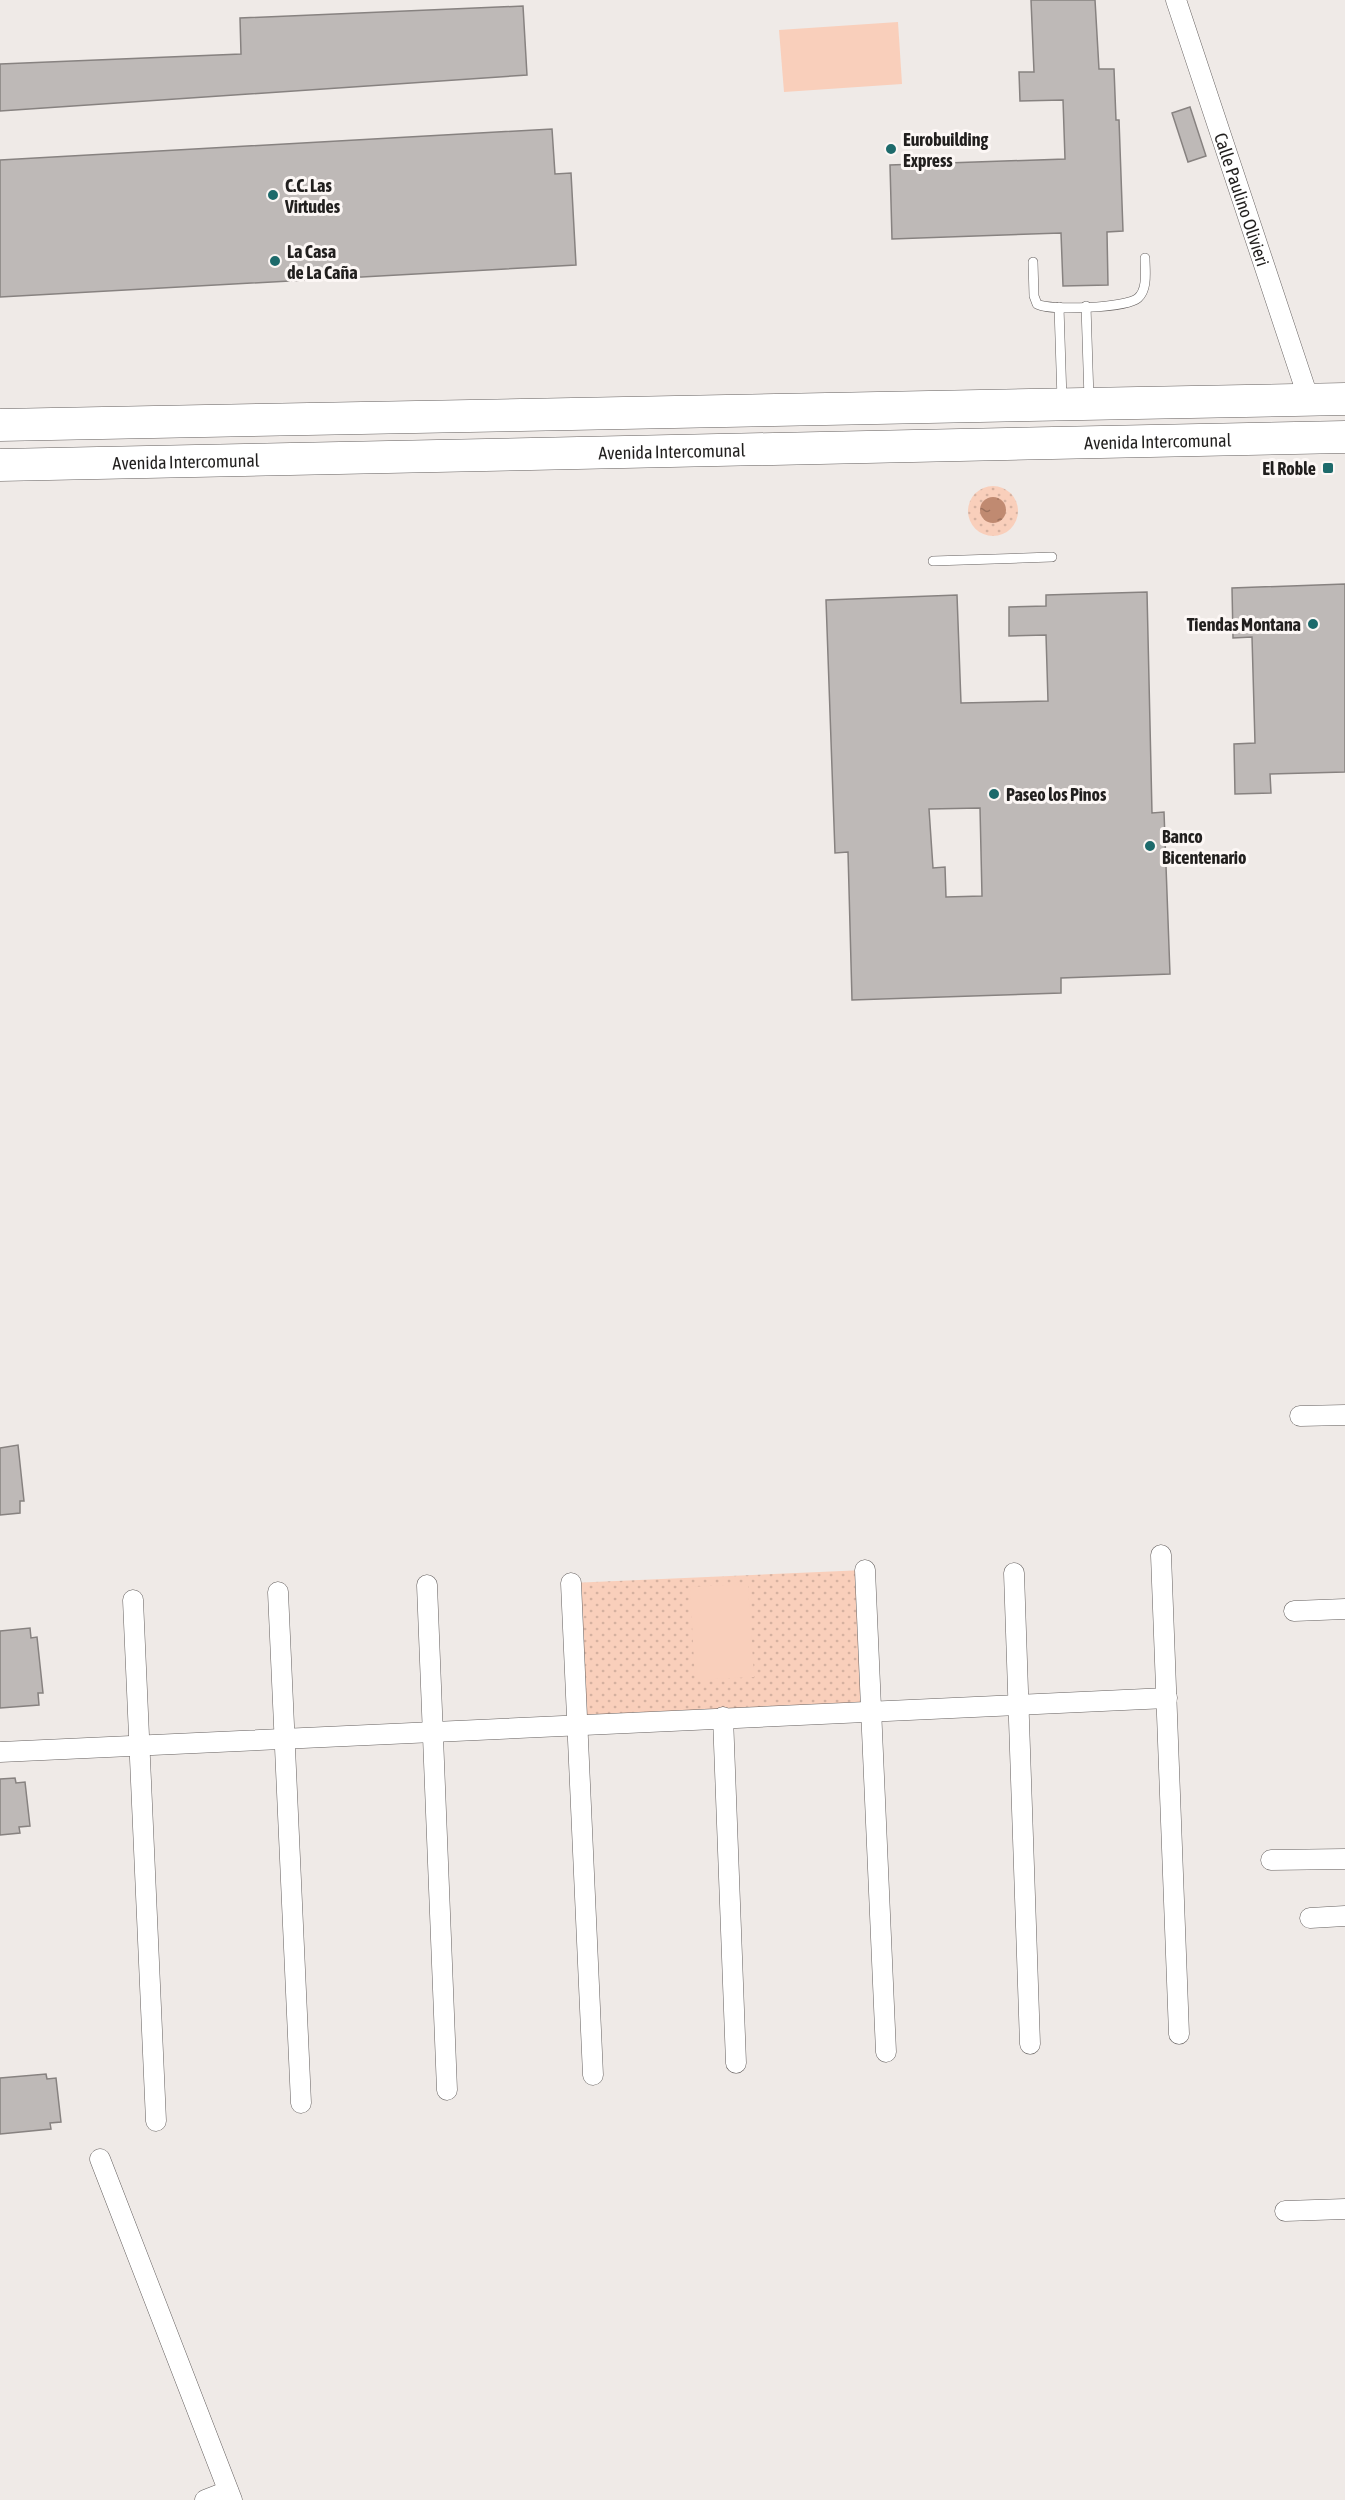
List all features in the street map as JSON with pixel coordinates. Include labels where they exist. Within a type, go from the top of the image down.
[{"type":"main road","points":[[0,426],[1345,399]]},
{"type":"main road","name":"Avenida Intercomunal","points":[[0,465],[1345,437]]},
{"type":"street","name":"Calle Paulino Olivieri","points":[[1176,0],[1309,400]]},
{"type":"street","points":[[1300,1416],[1345,1415]]},
{"type":"street","points":[[1161,1555],[1179,2034]]},
{"type":"street","points":[[866,1570],[886,2052]]},
{"type":"street","points":[[1014,1573],[1030,2044]]},
{"type":"street","points":[[571,1583],[593,2075]]},
{"type":"street","points":[[427,1585],[447,2090]]},
{"type":"street","points":[[278,1592],[301,2103]]},
{"type":"street","points":[[134,1600],[156,2121]]},
{"type":"street","points":[[1294,1611],[1345,1609]]},
{"type":"street","points":[[0,1752],[433,1730],[1167,1698]]},
{"type":"street","points":[[723,1717],[736,2063]]},
{"type":"street","points":[[1271,1860],[1345,1859]]},
{"type":"street","points":[[1310,1918],[1345,1916]]},
{"type":"street","points":[[100,2159],[230,2495],[205,2500]]},
{"type":"street","points":[[1285,2211],[1345,2209]]},
{"type":"lane","points":[[1033,262],[1034,296],[1037,304],[1044,307],[1059,307],[1127,304],[1136,300],[1142,293],[1146,282],[1145,258]]},
{"type":"lane","points":[[1076,405],[1086,306]]},
{"type":"lane","points":[[1059,307],[1076,405]]},
{"type":"lane","points":[[933,561],[1052,558]]},
{"type":"shaded area","points":[[898,22],[902,84],[784,92],[779,30]]},
{"type":"shaded area","points":[[988,486],[998,486],[1011,493],[1018,506],[1018,516],[1011,529],[998,536],[988,536],[979,532],[972,525],[968,516],[968,506],[972,497],[979,490]]},
{"type":"shaded area","points":[[865,1570],[872,1711],[578,1724],[571,1583]]},
{"type":"shaded area","points":[[748,1584],[754,1677],[695,1680],[690,1587]]},
{"type":"water","points":[[993,497],[1002,501],[1006,510],[1002,519],[993,523],[984,519],[980,510],[984,501]]},
{"type":"building","points":[[1031,0],[1095,0],[1099,69],[1114,69],[1116,120],[1119,120],[1123,231],[1107,232],[1108,285],[1063,286],[1061,233],[892,239],[890,165],[1065,159],[1063,100],[1020,101],[1019,72],[1034,72]]},
{"type":"building","points":[[523,6],[527,75],[0,111],[0,64],[241,54],[240,18]]},
{"type":"building","points":[[1190,107],[1206,156],[1188,162],[1172,113]]},
{"type":"building","points":[[552,129],[555,174],[571,173],[576,265],[0,297],[0,160]]},
{"type":"building","points":[[1345,584],[1345,772],[1270,774],[1271,793],[1235,794],[1234,744],[1255,743],[1252,637],[1233,638],[1232,588]]},
{"type":"building","points":[[1147,592],[1152,813],[1164,812],[1170,974],[1061,978],[1061,993],[852,1000],[848,852],[835,853],[826,600],[957,595],[961,703],[1048,701],[1046,635],[1009,636],[1009,607],[1046,606],[1046,595]],"holes":[[[980,808],[982,896],[946,897],[945,867],[933,868],[929,809]]]},
{"type":"building","points":[[18,1445],[24,1501],[20,1501],[20,1513],[0,1515],[0,1448]]},
{"type":"building","points":[[30,1628],[31,1638],[37,1637],[43,1693],[38,1693],[39,1705],[0,1708],[0,1631]]},
{"type":"building","points":[[15,1778],[16,1783],[25,1782],[30,1826],[19,1827],[20,1833],[0,1835],[0,1779]]},
{"type":"building","points":[[46,2074],[47,2079],[56,2078],[61,2122],[50,2123],[51,2129],[0,2134],[0,2078]]},
{"type":"place","name":"Eurobuilding Express","points":[[891,149]]},
{"type":"place","name":"C.C. Las Virtudes","points":[[273,195]]},
{"type":"place","name":"La Casa de La Caña","points":[[275,261]]},
{"type":"place","name":"El Roble","points":[[1328,468]]},
{"type":"place","name":"Tiendas Montana","points":[[1313,624]]},
{"type":"place","name":"Paseo los Pinos","points":[[994,794]]},
{"type":"place","name":"Banco Bicentenario","points":[[1150,846]]}]
